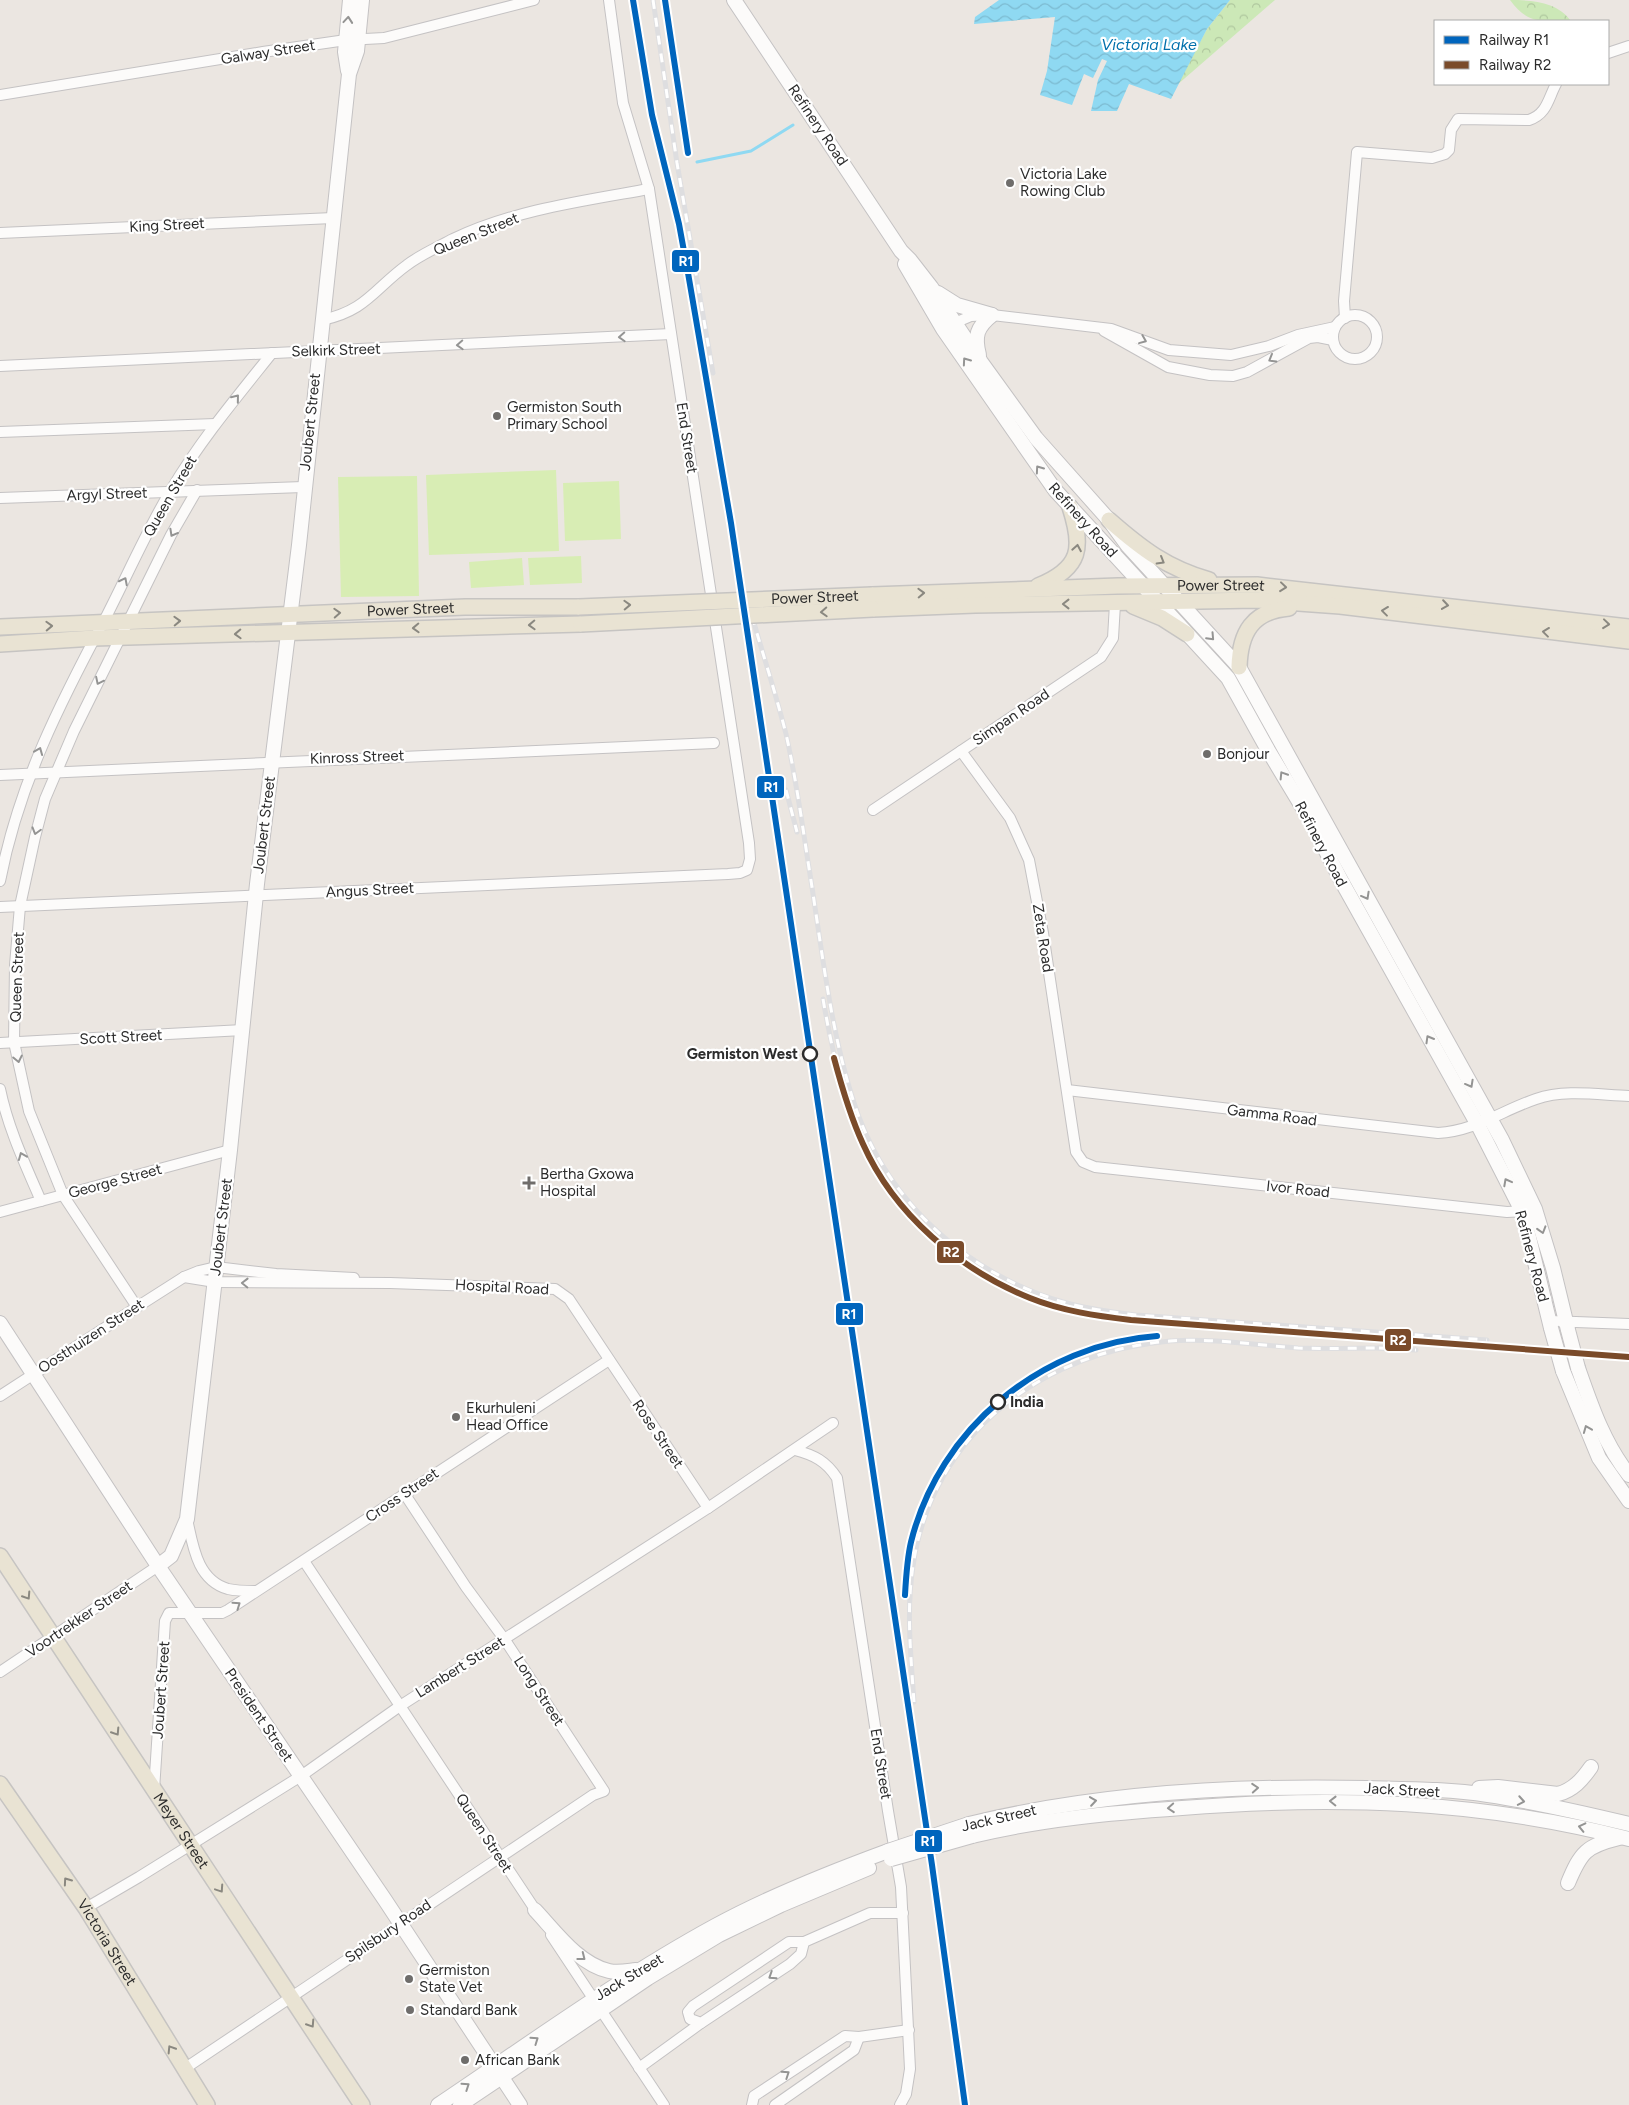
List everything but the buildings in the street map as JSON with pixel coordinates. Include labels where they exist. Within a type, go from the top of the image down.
[{"type":"main road","name":"Joubert Street","points":[[158,1566],[171,1556],[187,1519],[230,1150],[271,761],[298,545],[349,74],[357,51],[352,40],[350,0]]},
{"type":"main road","name":"Joubert Street","points":[[352,40],[362,0]]},
{"type":"main road","name":"Refinery Road","points":[[734,0],[901,251],[931,287],[949,326],[1045,477],[1228,678],[1310,820],[1408,1003],[1484,1122]]},
{"type":"main road","name":"Refinery Road","points":[[901,251],[904,262],[921,293],[981,362],[1036,438],[1109,520],[1128,546],[1239,668],[1422,996],[1529,1211],[1594,1414],[1611,1449],[1629,1475]]},
{"type":"main road","points":[[931,287],[957,306],[992,315]]},
{"type":"main road","points":[[981,362],[976,346],[976,332],[983,322],[992,315]]},
{"type":"main road","points":[[1030,589],[1062,573],[1074,560],[1079,541],[1070,506]]},
{"type":"main road","points":[[1109,520],[1159,560],[1184,573],[1224,584]]},
{"type":"main road","name":"Power Street","points":[[0,644],[94,638],[580,624],[1030,589],[1224,584],[1257,585],[1342,593],[1629,635]]},
{"type":"main road","name":"Power Street","points":[[0,627],[128,623],[465,607],[873,602],[975,605],[1120,604],[1257,600],[1340,606],[1629,635]]},
{"type":"main road","points":[[1120,604],[1154,614],[1187,634]]},
{"type":"main road","points":[[1239,668],[1240,647],[1243,639],[1247,630],[1260,616],[1278,609],[1340,606]]},
{"type":"main road","points":[[1342,882],[1355,876]]},
{"type":"main road","points":[[1377,946],[1389,938]]},
{"type":"main road","points":[[1408,1003],[1422,996]]},
{"type":"main road","name":"Refinery Road","points":[[1529,1211],[1550,1325],[1563,1371],[1598,1456],[1629,1501]]},
{"type":"main road","name":"President Street","points":[[0,1323],[158,1566],[400,1923],[520,2105]]},
{"type":"main road","points":[[1598,1456],[1611,1449]]},
{"type":"main road","name":"Meyer Street","points":[[0,1556],[154,1791],[292,1995],[362,2105]]},
{"type":"main road","points":[[1448,1792],[1498,1787],[1558,1794],[1566,1792],[1577,1784],[1591,1767]]},
{"type":"main road","name":"Victoria Street","points":[[0,1784],[86,1908],[206,2105]]},
{"type":"main road","name":"Jack Street","points":[[438,2105],[498,2072],[597,2004],[642,1969],[714,1926],[830,1872],[971,1830],[1102,1800],[1264,1788],[1328,1787],[1487,1795],[1581,1812],[1629,1824]]},
{"type":"main road","name":"Jack Street","points":[[1045,1814],[1103,1813],[1264,1802],[1345,1802],[1484,1810],[1577,1826],[1626,1838]]},
{"type":"main road","points":[[1568,1883],[1578,1859],[1586,1850],[1598,1843],[1626,1838]]},
{"type":"main road","name":"Jack Street","points":[[597,2004],[719,1935],[889,1855]]},
{"type":"main road","points":[[535,1910],[577,1954],[594,1966],[620,1972],[642,1969]]},
{"type":"main road","name":"Jack Street","points":[[460,2105],[498,2072]]},
{"type":"street","name":"Galway Street","points":[[0,95],[352,40],[384,38],[534,0]]},
{"type":"street","name":"End Street","points":[[608,0],[623,103],[648,189],[748,843],[749,866],[747,870],[740,874]]},
{"type":"street","points":[[1609,53],[1629,46]]},
{"type":"street","points":[[1345,318],[1344,302],[1357,152],[1439,157],[1448,150],[1451,130],[1458,120],[1529,120],[1536,117],[1547,105],[1556,85]]},
{"type":"street","name":"Queen Street","points":[[322,320],[354,310],[406,265],[454,239],[479,229],[557,205],[648,189]]},
{"type":"street","name":"King Street","points":[[0,233],[333,218]]},
{"type":"street","points":[[949,326],[971,316],[992,315],[1111,329],[1169,350],[1211,355],[1243,354],[1298,334],[1335,327],[1345,318],[1359,316],[1372,324],[1376,337],[1373,349],[1364,357],[1351,359],[1339,352],[1333,340],[1335,327]]},
{"type":"street","points":[[1096,327],[1156,362],[1184,371],[1233,376],[1247,372],[1309,338],[1318,337],[1333,340]]},
{"type":"street","name":"Selkirk Street","points":[[0,366],[671,334]]},
{"type":"street","name":"Queen Street","points":[[94,638],[170,492],[215,424],[272,353]]},
{"type":"street","points":[[1184,371],[1186,353]]},
{"type":"street","points":[[0,432],[215,424]]},
{"type":"street","name":"Argyl Street","points":[[0,498],[303,487]]},
{"type":"street","name":"Queen Street","points":[[136,1306],[63,1195],[43,1151],[29,1111],[14,1042],[15,965],[20,906],[35,837],[46,799],[74,731],[171,535],[197,490]]},
{"type":"street","name":"Simpan Road","points":[[873,810],[1101,657],[1110,646],[1113,638],[1120,604]]},
{"type":"street","points":[[0,881],[6,850],[30,773],[51,722],[94,638]]},
{"type":"street","name":"Kinross Street","points":[[0,775],[714,742]]},
{"type":"street","name":"Zeta Road","points":[[961,751],[1010,818],[1029,860],[1074,1144]]},
{"type":"street","name":"Angus Street","points":[[0,907],[740,874]]},
{"type":"street","name":"Scott Street","points":[[0,1043],[243,1030]]},
{"type":"street","points":[[0,1089],[4,1107],[19,1148],[41,1200]]},
{"type":"street","name":"Gamma Road","points":[[1066,1090],[1423,1132],[1446,1133],[1484,1122],[1536,1099],[1556,1094],[1629,1096]]},
{"type":"street","name":"Ivor Road","points":[[1074,1144],[1078,1157],[1082,1162],[1095,1167],[1529,1211]]},
{"type":"street","name":"George Street","points":[[0,1212],[230,1150]]},
{"type":"street","name":"Oosthuizen Street","points":[[0,1396],[136,1306],[184,1277],[216,1267]]},
{"type":"street","name":"Hospital Road","points":[[216,1267],[276,1274],[335,1276],[390,1283]]},
{"type":"street","points":[[184,1277],[215,1282]]},
{"type":"street","name":"Hospital Road","points":[[215,1282],[390,1283],[555,1289],[569,1300],[609,1360]]},
{"type":"street","points":[[1550,1325],[1629,1324]]},
{"type":"street","name":"Cross Street","points":[[190,1614],[222,1613],[609,1360]]},
{"type":"street","name":"Rose Street","points":[[609,1360],[708,1508]]},
{"type":"street","name":"Lambert Street","points":[[86,1908],[301,1776],[400,1706],[708,1508],[833,1423]]},
{"type":"street","name":"End Street","points":[[795,1450],[817,1457],[826,1463],[837,1478],[888,1810],[902,1888],[910,2069],[901,2104]]},
{"type":"street","name":"Long Street","points":[[404,1493],[466,1587],[505,1640],[602,1788]]},
{"type":"street","points":[[187,1519],[196,1556],[203,1571],[214,1582],[228,1589],[255,1591]]},
{"type":"street","name":"Queen Street","points":[[304,1561],[664,2105]]},
{"type":"street","name":"Voortrekker Street","points":[[0,1672],[52,1635],[158,1566]]},
{"type":"street","name":"Joubert Street","points":[[154,1791],[165,1621],[169,1613],[190,1614]]},
{"type":"street","name":"Spilsbury Road","points":[[184,2069],[602,1788]]},
{"type":"street","points":[[701,2023],[690,2019],[688,2012],[693,2006],[789,1942],[804,1942],[870,1913],[903,1912]]},
{"type":"street","points":[[639,2068],[701,2023],[790,1964],[802,1954],[804,1942]]},
{"type":"street","points":[[752,2105],[751,2099],[754,2096],[845,2036],[860,2038],[908,2030]]},
{"type":"street","points":[[775,2105],[854,2050],[860,2038]]},
{"type":"green space","points":[[1230,0],[1275,0],[1177,85],[1207,29]]},
{"type":"green space","points":[[1510,0],[1544,3],[1559,10],[1570,20],[1536,20],[1523,14]]},
{"type":"green space","points":[[556,470],[559,551],[429,555],[426,475]]},
{"type":"green space","points":[[417,476],[419,596],[341,597],[338,477]]},
{"type":"green space","points":[[619,481],[621,539],[565,541],[563,483]]},
{"type":"green space","points":[[581,556],[582,583],[530,585],[528,558]]},
{"type":"green space","points":[[522,558],[524,585],[471,588],[469,562]]},
{"type":"water","name":"Victoria Lake","points":[[999,0],[1230,0],[1207,29],[1171,99],[1129,84],[1117,111],[1091,111],[1098,80],[1107,61],[1102,59],[1093,78],[1084,74],[1072,105],[1040,95],[1047,71],[1055,17],[974,24],[975,17]]},
{"type":"waterway","points":[[697,162],[751,151],[793,125]]},
{"type":"railway","points":[[653,0],[677,163],[713,373]]},
{"type":"railway","points":[[752,616],[790,751],[828,994],[849,1088],[859,1117],[874,1150],[892,1180],[914,1208],[939,1233],[967,1255],[997,1274],[1029,1290],[1063,1302],[1090,1308],[1136,1315],[1487,1340]]},
{"type":"railway","points":[[786,790],[797,832]]},
{"type":"railway","points":[[823,999],[829,1033],[845,1096],[856,1126],[886,1183],[931,1235]]},
{"type":"railway","points":[[914,1702],[910,1600],[913,1566],[924,1519],[943,1477],[969,1440],[1001,1408],[1037,1382],[1079,1362],[1123,1348],[1186,1340],[1298,1348],[1385,1348]]},
{"type":"railway","points":[[1477,1346],[1629,1357]]},
{"type":"railway","points":[[1379,1348],[1416,1350]]},
{"type":"rail line","name":"R1","points":[[633,0],[652,115],[679,224],[731,523],[932,1865],[965,2105]]},
{"type":"rail line","name":"R1","points":[[665,0],[688,153]]},
{"type":"rail line","name":"R2","points":[[834,1058],[858,1133],[876,1170],[892,1194],[932,1237],[955,1255],[979,1272],[1004,1286],[1042,1303],[1093,1315],[1131,1320],[1629,1357]]},
{"type":"rail line","name":"R1","points":[[905,1595],[911,1542],[925,1501],[945,1463],[971,1429],[1001,1400],[1036,1375],[1074,1356],[1114,1343],[1157,1336]]},
{"type":"place","name":"Victoria Lake Rowing Club","points":[[1010,183]]},
{"type":"place","name":"Germiston South Primary School","points":[[497,416]]},
{"type":"place","name":"Bonjour","points":[[1207,754]]},
{"type":"place","name":"Germiston West","points":[[810,1054]]},
{"type":"place","name":"Bertha Gxowa Hospital","points":[[529,1183]]},
{"type":"place","name":"India","points":[[998,1402]]},
{"type":"place","name":"Ekurhuleni Head Office","points":[[456,1417]]},
{"type":"place","name":"Germiston State Vet","points":[[409,1979]]},
{"type":"place","name":"Standard Bank","points":[[410,2010]]},
{"type":"place","name":"African Bank","points":[[465,2060]]}]
